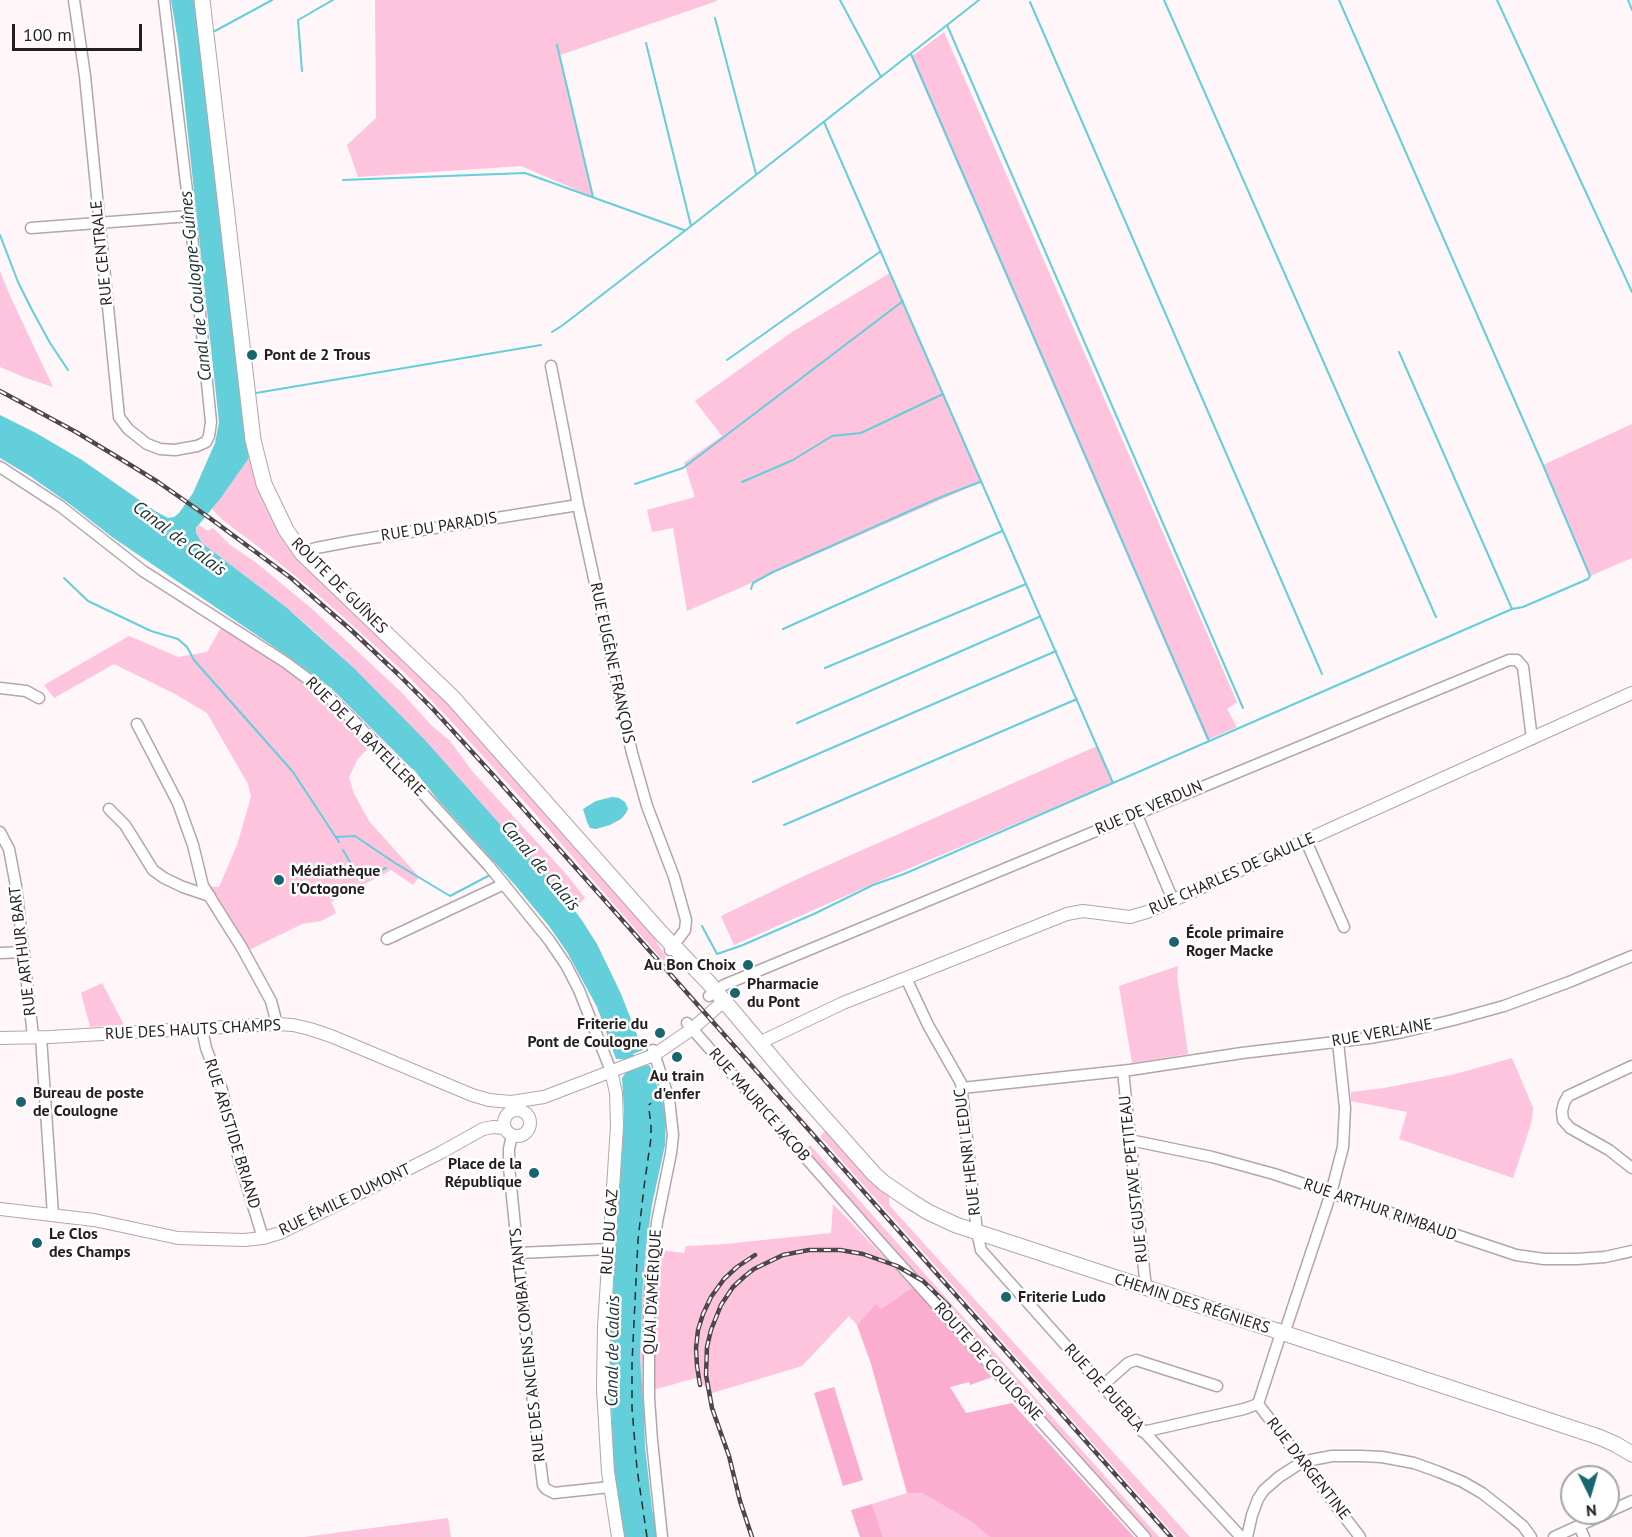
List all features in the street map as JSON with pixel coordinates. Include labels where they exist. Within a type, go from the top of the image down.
[{"type":"main road","name":"ROUTE DE GUÎNES","points":[[202,0],[255,448],[261,474],[273,504],[290,537],[302,553],[453,698],[660,933],[671,948],[675,959],[716,998]]},
{"type":"main road","name":"CHEMIN DES RÉGNIERS","points":[[716,998],[759,1043],[867,1167],[884,1183],[928,1212],[977,1232],[1599,1437],[1632,1454]]},
{"type":"main road","name":"CHEMIN DES RÉGNIERS","points":[[716,998],[767,1063],[795,1085]]},
{"type":"street","name":"RUE CENTRALE","points":[[74,0],[85,76],[119,417],[128,429],[147,444],[164,450],[202,445],[208,439],[211,422],[190,216]]},
{"type":"street","points":[[31,228],[190,216],[164,0]]},
{"type":"street","name":"RUE EUGÈNE FRANÇOIS","points":[[550,366],[634,762],[686,920],[685,930],[671,948]]},
{"type":"street","name":"RUE DE LA BATELLERIE","points":[[0,467],[60,506],[143,571],[285,662],[316,685],[349,716],[504,884],[549,940],[572,976],[615,1069]]},
{"type":"street","name":"RUE DU PARADIS","points":[[302,553],[353,541],[578,505]]},
{"type":"street","name":"RUE DE VERDUN","points":[[716,998],[724,985],[1509,660],[1517,660],[1523,667],[1532,739]]},
{"type":"street","points":[[0,688],[26,692],[39,698]]},
{"type":"street","name":"RUE CHARLES DE GAULLE","points":[[759,1043],[843,1003],[1072,912],[1083,911],[1130,917],[1140,915],[1632,693]]},
{"type":"street","points":[[137,724],[178,803],[193,845],[203,886],[242,948],[271,1001],[277,1024]]},
{"type":"street","points":[[109,809],[125,825],[153,870],[183,887],[210,896]]},
{"type":"street","points":[[1136,813],[1173,900]]},
{"type":"street","name":"RUE ARTHUR BART","points":[[0,832],[9,849],[14,874],[37,1037],[53,1215]]},
{"type":"street","points":[[1306,841],[1344,927]]},
{"type":"street","points":[[387,939],[504,884]]},
{"type":"street","points":[[0,954],[24,952]]},
{"type":"street","name":"RUE VERLAINE","points":[[962,1088],[1123,1071],[1403,1032],[1479,1014],[1559,986],[1632,956]]},
{"type":"street","name":"RUE HENRI LEDUC","points":[[906,978],[962,1088],[977,1232]]},
{"type":"street","name":"RUE DES HAUTS CHAMPS","points":[[480,1098],[511,1101],[544,1097],[651,1054],[690,1026],[716,998]]},
{"type":"street","name":"RUE DES HAUTS CHAMPS","points":[[0,1038],[277,1024],[302,1027],[320,1032],[480,1098],[520,1111]]},
{"type":"street","name":"RUE MAURICE JACOB","points":[[690,1026],[832,1187]]},
{"type":"street","name":"RUE ARISTIDE BRIAND","points":[[202,1029],[206,1048],[222,1090],[239,1160],[263,1238]]},
{"type":"street","name":"RUE D'ARGENTINE","points":[[1338,1042],[1345,1101],[1341,1156],[1331,1193],[1258,1404],[1360,1537]]},
{"type":"street","name":"QUAI D'AMÉRIQUE","points":[[651,1054],[669,1099],[673,1135],[657,1222],[649,1312],[651,1431],[662,1537]]},
{"type":"street","points":[[1632,1066],[1568,1096],[1562,1111],[1563,1120],[1570,1128],[1609,1150],[1632,1167]]},
{"type":"street","name":"RUE DU GAZ","points":[[615,1069],[617,1126],[603,1368],[610,1487],[618,1537]]},
{"type":"street","name":"RUE GUSTAVE PETITEAU","points":[[1123,1071],[1146,1288]]},
{"type":"street","points":[[520,1111],[530,1120],[529,1129],[523,1135],[508,1132],[504,1118],[508,1112],[520,1111],[544,1097]]},
{"type":"street","name":"RUE ÉMILE DUMONT","points":[[0,1209],[94,1220],[178,1238],[244,1240],[263,1238],[280,1233],[483,1129],[493,1127],[508,1132]]},
{"type":"street","name":"RUE DES ANCIENS COMBATTANTS","points":[[508,1132],[518,1253],[543,1485],[554,1493],[610,1487]]},
{"type":"street","name":"RUE ARTHUR RIMBAUD","points":[[1130,1140],[1232,1162],[1290,1179],[1516,1255],[1544,1259],[1577,1259],[1605,1257],[1632,1251]]},
{"type":"street","name":"ROUTE DE COULOGNE","points":[[832,1187],[1144,1537]]},
{"type":"street","name":"RUE DE PUEBLA","points":[[977,1232],[979,1246],[984,1254],[1143,1432],[1241,1537]]},
{"type":"street","points":[[518,1253],[609,1249]]},
{"type":"street","points":[[1102,1386],[1128,1363],[1136,1360],[1217,1386]]},
{"type":"street","points":[[1143,1432],[1258,1404]]},
{"type":"street","points":[[1247,1537],[1253,1510],[1261,1494],[1302,1462],[1332,1456],[1369,1456],[1430,1468],[1482,1493],[1511,1515],[1531,1537]]},
{"type":"street","points":[[1554,1537],[1579,1526],[1584,1537]]},
{"type":"shaded area","points":[[375,0],[717,1],[560,55],[593,197],[521,166],[358,177],[347,145],[376,118]]},
{"type":"shaded area","points":[[944,32],[1237,702],[1227,709],[1237,727],[1207,740],[911,57]]},
{"type":"shaded area","points":[[0,271],[10,296],[53,387],[0,367]]},
{"type":"shaded area","points":[[890,273],[981,482],[687,611],[673,528],[652,532],[647,510],[695,497],[684,463],[722,436],[695,401],[792,332]]},
{"type":"shaded area","points":[[240,400],[244,402],[266,505],[510,769],[653,936],[668,960],[665,963],[531,809],[407,675],[309,587],[224,521],[212,509],[249,458]]},
{"type":"shaded area","points":[[1632,424],[1632,558],[1590,576],[1543,465]]},
{"type":"shaded area","points":[[199,525],[208,531],[213,528],[230,545],[254,561],[312,609],[450,741],[472,771],[585,898],[574,910],[425,740],[315,632],[202,543],[196,533]]},
{"type":"shaded area","points":[[221,628],[295,674],[320,693],[372,744],[357,760],[349,777],[354,794],[369,821],[419,877],[413,885],[391,870],[331,902],[336,913],[321,921],[302,924],[245,952],[203,886],[219,887],[237,845],[251,797],[248,784],[207,713],[175,694],[114,664],[54,698],[44,685],[129,636],[178,657],[207,652]]},
{"type":"shaded area","points":[[1097,746],[1113,783],[734,945],[721,916],[806,875]]},
{"type":"shaded area","points":[[1178,966],[1177,977],[1188,1054],[1132,1063],[1119,986]]},
{"type":"shaded area","points":[[102,983],[124,1025],[90,1027],[81,993]]},
{"type":"shaded area","points":[[1512,1058],[1533,1108],[1532,1120],[1513,1178],[1399,1139],[1407,1112],[1351,1101],[1351,1092],[1456,1074]]},
{"type":"shaded area","points":[[827,1129],[889,1195],[889,1205],[1190,1537],[1176,1537],[820,1136]]},
{"type":"shaded area","points":[[810,1145],[1159,1537],[1150,1537],[837,1186],[806,1149]]},
{"type":"shaded area","points":[[833,1204],[913,1287],[881,1309],[876,1305],[857,1325],[849,1316],[802,1366],[712,1393],[696,1378],[642,1393],[640,1358],[646,1248],[684,1253],[686,1246],[831,1233]]},
{"type":"shaded area","points":[[913,1287],[992,1377],[970,1385],[969,1382],[950,1387],[966,1413],[1012,1403],[1134,1537],[990,1537],[969,1520],[922,1493],[907,1493],[871,1364],[857,1325],[876,1304],[881,1309]]},
{"type":"shaded area","points":[[834,1387],[863,1480],[843,1486],[814,1393]]},
{"type":"shaded area","points":[[907,1493],[922,1493],[969,1520],[990,1537],[883,1537],[872,1504]]},
{"type":"shaded area","points":[[872,1504],[883,1537],[860,1537],[851,1510]]},
{"type":"shaded area","points":[[448,1518],[451,1537],[304,1537]]},
{"type":"water","name":"Canal de Calais","points":[[171,0],[195,0],[244,433],[249,458],[196,528],[196,533],[202,543],[286,607],[354,668],[425,740],[563,895],[597,944],[621,994],[643,1050],[633,1054],[640,1067],[650,1066],[662,1099],[666,1121],[665,1145],[652,1205],[646,1248],[640,1358],[645,1447],[657,1537],[624,1537],[614,1472],[609,1356],[623,1136],[622,1078],[627,1071],[622,1059],[616,1059],[597,1007],[567,952],[515,885],[414,770],[331,688],[112,537],[30,476],[0,458],[0,415],[82,460],[168,518],[179,513],[193,493],[215,443],[219,422],[178,42]]},
{"type":"water","points":[[612,797],[625,802],[628,809],[626,813],[610,825],[596,829],[590,828],[583,809],[596,801]]},
{"type":"waterway","points":[[215,31],[272,0]]},
{"type":"waterway","points":[[302,71],[298,20],[333,0]]},
{"type":"waterway","points":[[840,0],[881,77]]},
{"type":"waterway","points":[[552,332],[979,0]]},
{"type":"waterway","points":[[1164,0],[1436,617]]},
{"type":"waterway","points":[[1339,0],[1590,576],[1588,579],[1523,607],[1512,609]]},
{"type":"waterway","points":[[1497,0],[1632,292]]},
{"type":"waterway","points":[[1628,0],[1632,10]]},
{"type":"waterway","points":[[1030,2],[1322,674]]},
{"type":"waterway","points":[[715,18],[756,174]]},
{"type":"waterway","points":[[947,25],[1243,708]]},
{"type":"waterway","points":[[646,43],[691,226]]},
{"type":"waterway","points":[[557,45],[593,197]]},
{"type":"waterway","points":[[911,54],[1209,741]]},
{"type":"waterway","points":[[702,926],[717,954],[743,945],[873,885],[904,874],[1113,783],[824,122]]},
{"type":"waterway","points":[[343,180],[525,173],[684,230]]},
{"type":"waterway","points":[[0,235],[18,282],[32,310],[68,370]]},
{"type":"waterway","points":[[727,360],[881,251]]},
{"type":"waterway","points":[[635,484],[683,468],[903,301]]},
{"type":"waterway","points":[[256,393],[541,345]]},
{"type":"waterway","points":[[1113,783],[1512,609],[1399,352]]},
{"type":"waterway","points":[[742,482],[793,460],[832,436],[861,433],[943,394]]},
{"type":"waterway","points":[[751,589],[753,583],[773,572],[980,482]]},
{"type":"waterway","points":[[783,629],[1002,531]]},
{"type":"waterway","points":[[64,578],[88,601],[151,631],[178,639],[187,647],[194,660],[293,772],[339,842]]},
{"type":"waterway","points":[[825,668],[1026,584]]},
{"type":"waterway","points":[[797,723],[1039,617]]},
{"type":"waterway","points":[[753,782],[1056,651]]},
{"type":"waterway","points":[[784,825],[1077,699]]},
{"type":"waterway","points":[[336,837],[355,836],[450,896],[490,875]]},
{"type":"waterway","points":[[343,850],[360,879],[386,868]]},
{"type":"ferry route","points":[[647,1537],[637,1469],[632,1408],[632,1363],[638,1240],[651,1138],[649,1109],[651,1103]]},
{"type":"railway","points":[[0,391],[119,458],[211,519],[291,578],[398,674],[495,777],[1171,1537]]},
{"type":"railway","points":[[752,1537],[729,1456],[712,1408],[706,1375],[707,1347],[711,1330],[721,1305],[733,1287],[754,1269],[783,1255],[809,1250],[840,1250],[863,1254],[897,1266],[923,1281],[949,1306]]},
{"type":"railway","points":[[700,1385],[696,1348],[703,1314],[711,1297],[724,1279],[755,1255]]},
{"type":"place","name":"Pont de 2 Trous","points":[[252,355]]},
{"type":"place","name":"Médiathèque l'Octogone","points":[[279,880]]},
{"type":"place","name":"École primaire Roger Macke","points":[[1174,942]]},
{"type":"place","name":"Au Bon Choix","points":[[748,965]]},
{"type":"place","name":"Pharmacie du Pont","points":[[735,993]]},
{"type":"place","name":"Friterie du Pont de Coulogne","points":[[660,1033]]},
{"type":"place","name":"Au train d'enfer","points":[[677,1057]]},
{"type":"place","name":"Bureau de poste de Coulogne","points":[[21,1102]]},
{"type":"place","name":"Place de la République","points":[[534,1173]]},
{"type":"place","name":"Le Clos des Champs","points":[[37,1243]]},
{"type":"place","name":"Friterie Ludo","points":[[1006,1297]]},
{"type":"water label","name":"Canal de Coulogne-Guînes","points":[[196,286]]}]
